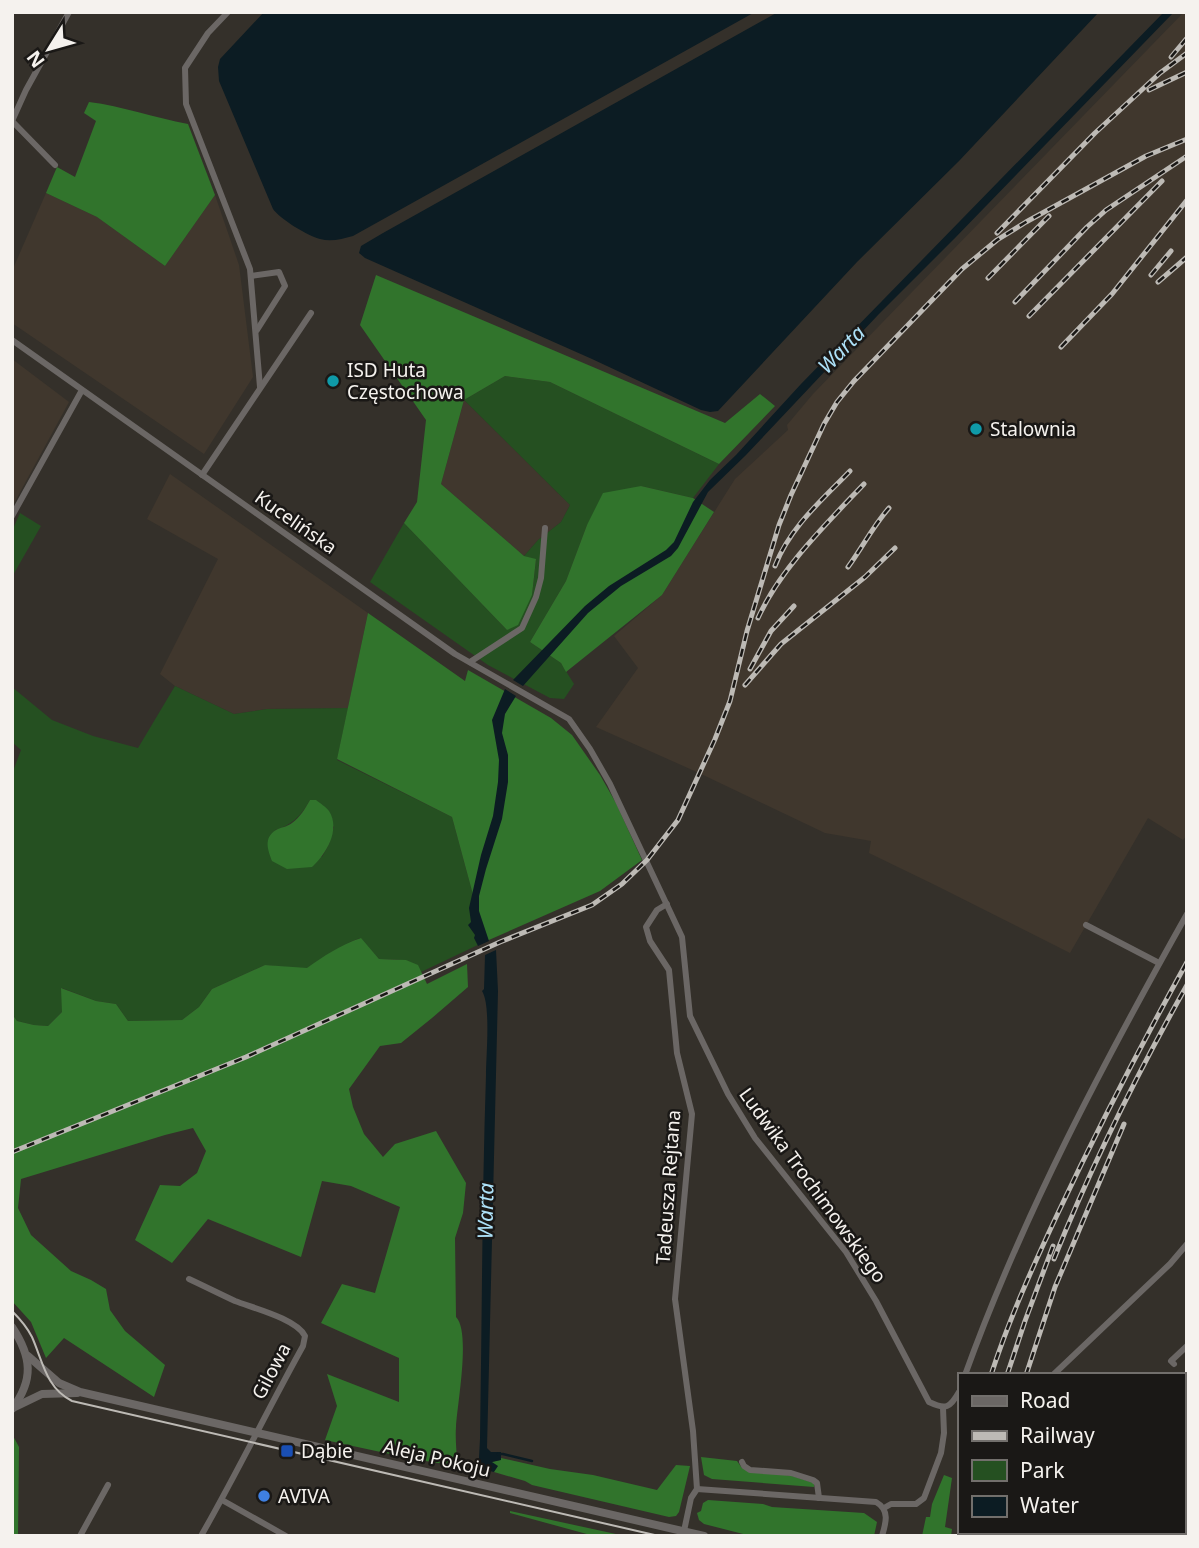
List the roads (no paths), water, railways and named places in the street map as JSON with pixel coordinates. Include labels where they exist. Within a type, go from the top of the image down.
[{"type":"street","points":[[55,165],[12,121],[69,12]]},
{"type":"street","points":[[228,12],[208,33],[185,68],[186,104],[250,270],[260,387]]},
{"type":"street","points":[[251,276],[279,271],[285,286],[256,332]]},
{"type":"street","points":[[202,475],[311,313]]},
{"type":"street","name":"Kucelińska","points":[[12,340],[444,646],[569,719]]},
{"type":"street","points":[[12,516],[82,390]]},
{"type":"street","points":[[470,662],[522,628],[541,578],[545,528]]},
{"type":"street","name":"Ludwika Trochimowskiego","points":[[569,719],[610,784],[682,937],[690,1016],[728,1094],[755,1138],[846,1252],[876,1301],[929,1402],[943,1408]]},
{"type":"street","name":"Tadeusza Rejtana","points":[[667,904],[657,910],[646,927],[650,941],[669,970],[677,1053],[692,1114],[675,1299],[693,1431],[697,1489],[691,1498],[684,1531]]},
{"type":"street","points":[[966,1373],[1029,1217],[1083,1108],[1187,914]]},
{"type":"street","points":[[1086,925],[1159,963]]},
{"type":"street","points":[[1055,1373],[1170,1264],[1187,1244]]},
{"type":"street","name":"Gilowa","points":[[189,1279],[283,1320],[302,1330],[305,1336],[303,1346],[201,1536]]},
{"type":"street","points":[[12,1327],[28,1356],[26,1384],[13,1408]]},
{"type":"street","points":[[1174,1364],[1171,1361],[1187,1346]]},
{"type":"street","name":"Aleja Pokoju","points":[[28,1356],[59,1383],[80,1392],[704,1536]]},
{"type":"street","name":"Aleja Pokoju","points":[[13,1408],[42,1394],[80,1392]]},
{"type":"street","points":[[884,1508],[891,1504],[916,1504],[924,1498],[942,1453],[943,1408],[953,1403],[958,1394]]},
{"type":"street","points":[[742,1462],[750,1470],[791,1473],[813,1480],[817,1483],[818,1498]]},
{"type":"street","points":[[80,1536],[108,1485]]},
{"type":"street","points":[[697,1489],[876,1502],[884,1508],[886,1517],[882,1536]]},
{"type":"street","points":[[222,1500],[286,1536]]},
{"type":"water","points":[[264,12],[755,12],[353,236],[328,240],[302,231],[273,209],[219,81],[220,59]]},
{"type":"water","points":[[778,12],[1099,12],[959,161],[857,262],[718,411],[701,410],[359,253],[361,246],[383,233]]},
{"type":"water","name":"Warta","points":[[1164,12],[1174,12],[708,492],[671,556],[621,586],[588,613],[523,686],[513,680],[585,606],[609,586],[666,550],[674,542],[693,502],[710,480]]},
{"type":"water","points":[[505,689],[516,696],[505,714],[502,733],[508,755],[508,782],[502,819],[479,896],[479,911],[489,941],[478,946],[468,925],[471,922],[469,908],[493,816],[499,760],[492,720]]},
{"type":"water","name":"Warta","points":[[496,950],[498,991],[487,1448],[491,1452],[501,1452],[501,1460],[492,1462],[498,1466],[494,1472],[476,1468],[480,1439],[487,1031],[485,998],[482,991],[485,955]]},
{"type":"waterway","points":[[498,1454],[532,1461]]},
{"type":"tram line","points":[[12,1311],[30,1333],[51,1382],[63,1396],[72,1401],[659,1536]]},
{"type":"railway","points":[[1171,57],[1187,38]]},
{"type":"railway","points":[[997,233],[1095,133],[1160,73],[1187,53]]},
{"type":"railway","points":[[1149,90],[1187,72]]},
{"type":"railway","points":[[12,1152],[246,1057],[500,942],[592,905],[622,884],[647,860],[678,820],[715,739],[730,701],[747,631],[779,525],[824,424],[837,402],[962,269],[997,240],[1146,156],[1187,139]]},
{"type":"railway","points":[[1015,302],[1106,210],[1187,156]]},
{"type":"railway","points":[[1029,316],[1162,181]]},
{"type":"railway","points":[[1061,347],[1112,294],[1187,200]]},
{"type":"railway","points":[[988,278],[1049,216]]},
{"type":"railway","points":[[1151,275],[1171,251]]},
{"type":"railway","points":[[1158,282],[1187,257]]},
{"type":"railway","points":[[775,566],[798,526],[850,471]]},
{"type":"railway","points":[[758,618],[791,564],[864,484]]},
{"type":"railway","points":[[848,567],[889,508]]},
{"type":"railway","points":[[745,685],[781,644],[865,577],[895,548]]},
{"type":"railway","points":[[750,669],[771,631],[794,606]]},
{"type":"railway","points":[[992,1373],[1022,1293],[1058,1213],[1120,1087],[1187,962]]},
{"type":"railway","points":[[1054,1259],[1116,1120],[1187,985]]},
{"type":"railway","points":[[1027,1373],[1055,1287],[1124,1124]]},
{"type":"railway","points":[[1008,1373],[1053,1246]]},
{"type":"place","name":"ISD Huta Częstochowa","points":[[333,381]]},
{"type":"place","name":"Stalownia","points":[[976,429]]},
{"type":"place","name":"Dąbie","points":[[287,1451]]},
{"type":"place","name":"AVIVA","points":[[264,1496]]}]
